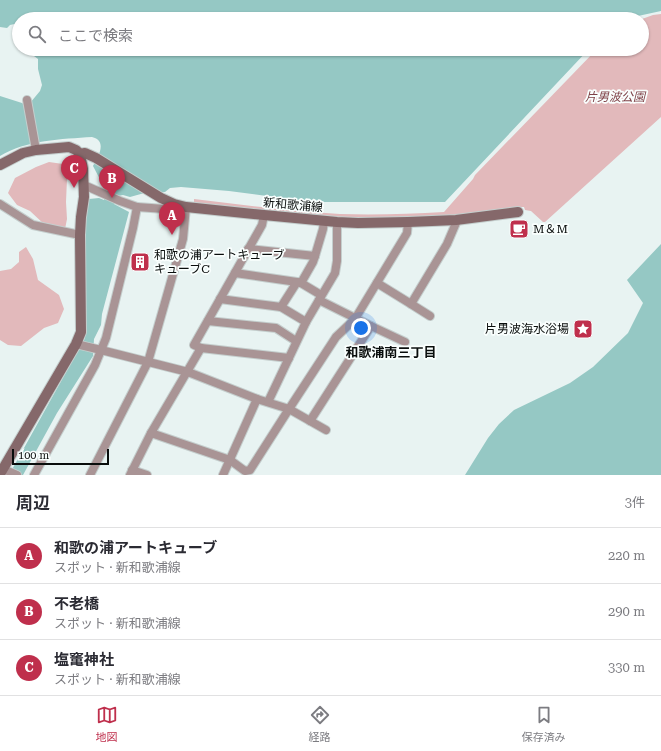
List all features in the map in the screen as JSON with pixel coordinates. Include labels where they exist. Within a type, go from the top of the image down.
[{"type":"main road","name":"新和歌浦線","points":[[0,165],[35,148],[70,147],[80,154],[85,154],[96,158],[161,198],[174,204],[264,216],[337,222],[408,222],[456,220],[518,212]]},
{"type":"main road","points":[[8,472],[78,345],[81,332],[80,235],[84,198],[84,170],[80,154]]},
{"type":"street","points":[[27,100],[35,148]]},
{"type":"street","points":[[84,185],[137,207],[166,209],[174,204]]},
{"type":"street","points":[[0,204],[33,225],[80,235]]},
{"type":"street","points":[[90,475],[148,362],[183,239],[186,206]]},
{"type":"street","points":[[34,475],[95,365],[99,349],[106,338],[137,207]]},
{"type":"street","points":[[264,216],[262,225],[194,345],[201,348],[289,358]]},
{"type":"street","points":[[411,304],[447,244],[456,224],[456,220]]},
{"type":"street","points":[[281,307],[313,262],[324,221]]},
{"type":"street","points":[[268,402],[306,322],[335,273],[337,261],[337,222]]},
{"type":"street","points":[[151,433],[230,460],[245,471],[250,470],[288,409],[336,337],[355,319],[407,233],[408,222]]},
{"type":"street","points":[[248,249],[315,256]]},
{"type":"street","points":[[235,273],[299,283],[355,319],[405,342]]},
{"type":"street","points":[[377,283],[430,316]]},
{"type":"street","points":[[220,300],[281,307],[306,322]]},
{"type":"street","points":[[208,321],[276,328],[296,342]]},
{"type":"street","points":[[310,420],[371,326]]},
{"type":"street","points":[[78,345],[188,372],[257,399],[288,409],[326,430]]},
{"type":"street","points":[[147,475],[131,473],[151,433],[201,348]]},
{"type":"street","points":[[223,475],[257,399]]},
{"type":"green space","name":"片男波公園","points":[[661,14],[661,117],[545,222],[543,222],[531,211],[525,210],[524,207],[515,207],[514,209],[445,218],[358,218],[194,204],[194,199],[286,210],[340,214],[444,212],[475,175],[590,56],[649,56],[649,16]]},
{"type":"green space","points":[[49,162],[63,164],[67,179],[67,219],[65,229],[45,225],[30,211],[17,205],[8,193],[15,178]]},
{"type":"green space","points":[[26,247],[33,259],[38,280],[59,295],[64,309],[58,323],[44,328],[21,346],[8,345],[0,340],[0,271],[11,269],[19,262],[19,252]]},
{"type":"water","points":[[0,0],[661,0],[661,11],[649,14],[649,12],[12,12],[12,25],[7,28],[0,27]]},
{"type":"water","points":[[34,56],[582,56],[445,202],[311,202],[229,191],[181,187],[170,188],[165,192],[148,192],[130,197],[123,195],[118,196],[114,204],[129,212],[102,314],[101,325],[94,339],[93,356],[57,413],[23,475],[9,475],[85,338],[84,259],[87,211],[89,199],[99,198],[104,200],[108,189],[104,187],[93,166],[101,146],[97,139],[92,137],[33,143],[0,156],[0,96],[25,105],[30,103],[40,91],[42,85],[38,69],[38,59]]},
{"type":"water","points":[[661,244],[661,475],[465,475],[488,438],[499,424],[514,410],[570,383],[593,367],[628,333],[643,303],[627,280]]},
{"type":"place","name":"塩竃神社","points":[[74,188]]},
{"type":"place","name":"不老橋","points":[[112,198]]},
{"type":"place","name":"M＆M","points":[[519,229]]},
{"type":"place","name":"和歌の浦アートキューブ","points":[[172,235]]},
{"type":"place","name":"和歌の浦アートキューブ キューブC","points":[[140,262]]},
{"type":"place","name":"片男波海水浴場","points":[[583,329]]},
{"type":"district","name":"和歌浦南三丁目","points":[[391,352]]}]
